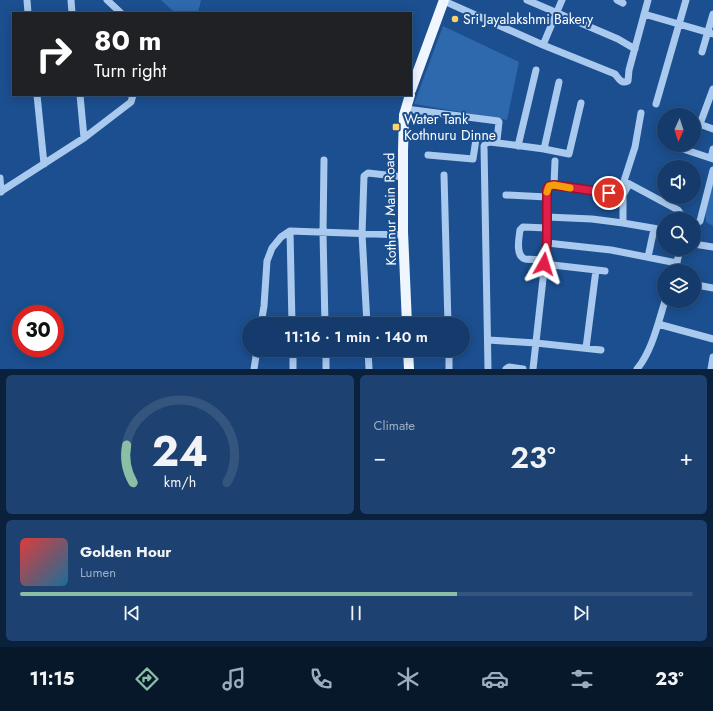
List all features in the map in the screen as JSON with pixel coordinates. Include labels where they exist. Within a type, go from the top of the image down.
[{"type":"main road","points":[[412,87],[444,1]]},
{"type":"main road","name":"Kothnur Main Road","points":[[407,317],[403,235],[404,126],[406,109],[410,96]]},
{"type":"main road","points":[[408,357],[409,369]]},
{"type":"street","points":[[27,0],[28,12]]},
{"type":"street","points":[[71,0],[72,12]]},
{"type":"street","points":[[107,0],[120,12]]},
{"type":"street","points":[[527,0],[618,39],[635,49]]},
{"type":"street","points":[[543,45],[562,0]]},
{"type":"street","points":[[444,1],[543,45],[615,74],[621,82],[625,82],[628,81],[629,70],[648,0]]},
{"type":"street","points":[[656,104],[686,0]]},
{"type":"street","points":[[644,14],[710,34]]},
{"type":"street","points":[[702,52],[710,34],[713,14]]},
{"type":"street","points":[[518,146],[536,70]]},
{"type":"street","points":[[544,149],[559,82]]},
{"type":"street","points":[[701,114],[713,89]]},
{"type":"street","points":[[36,96],[44,164]]},
{"type":"street","points":[[80,96],[84,138]]},
{"type":"street","points":[[0,178],[1,192],[84,138],[131,102],[133,96]]},
{"type":"street","points":[[488,369],[484,146],[486,143],[490,142],[569,154],[581,103]]},
{"type":"street","points":[[406,109],[499,122],[497,140],[476,139],[473,159],[428,155]]},
{"type":"street","points":[[641,113],[635,147],[624,181],[679,212]]},
{"type":"street","points":[[701,124],[713,129]]},
{"type":"street","points":[[693,152],[712,158],[713,149]]},
{"type":"street","points":[[324,160],[323,233],[325,317]]},
{"type":"street","points":[[554,185],[555,161]]},
{"type":"street","points":[[700,212],[713,170]]},
{"type":"street","points":[[367,317],[362,234],[364,176],[368,173],[404,177]]},
{"type":"street","points":[[444,176],[448,317]]},
{"type":"street","points":[[623,223],[623,195],[629,184]]},
{"type":"street","points":[[533,369],[547,243],[547,189],[549,186],[554,185],[623,195]]},
{"type":"street","points":[[506,195],[547,197]]},
{"type":"street","points":[[547,217],[592,219],[657,229]]},
{"type":"street","points":[[547,228],[523,227],[520,230],[519,253],[521,256],[545,262],[605,271]]},
{"type":"street","points":[[648,257],[654,229]]},
{"type":"street","points":[[290,231],[292,317]]},
{"type":"street","points":[[262,317],[267,261],[272,248],[290,231],[403,235]]},
{"type":"street","points":[[547,243],[611,250],[677,263],[678,256]]},
{"type":"street","points":[[701,245],[713,247]]},
{"type":"street","points":[[586,348],[596,270]]},
{"type":"street","points":[[701,286],[713,288]]},
{"type":"street","points":[[637,369],[645,357],[663,308]]},
{"type":"street","points":[[658,324],[713,339]]},
{"type":"street","points":[[488,340],[536,343],[600,350]]},
{"type":"street","points":[[254,369],[256,357]]},
{"type":"street","points":[[292,357],[293,369]]},
{"type":"street","points":[[326,357],[326,369]]},
{"type":"street","points":[[368,357],[369,369]]},
{"type":"street","points":[[449,357],[449,369]]},
{"type":"street","points":[[711,369],[713,357]]},
{"type":"street","points":[[506,369],[509,367],[523,369]]},
{"type":"shaded area","points":[[161,0],[201,0],[198,12],[174,12]]},
{"type":"shaded area","points":[[443,26],[519,62],[507,120],[414,104]]},
{"type":"shaded area","points":[[713,178],[713,226],[706,222],[705,207]]},
{"type":"slow traffic","points":[[547,192],[549,186],[554,185],[570,188]]},
{"type":"place","name":"Sri Jayalakshmi Bakery","points":[[455,19]]},
{"type":"place","name":"Water Tank Kothnuru Dinne","points":[[396,127]]},
{"type":"route","points":[[544,264],[547,243],[547,189],[549,186],[554,185],[609,193]]}]
